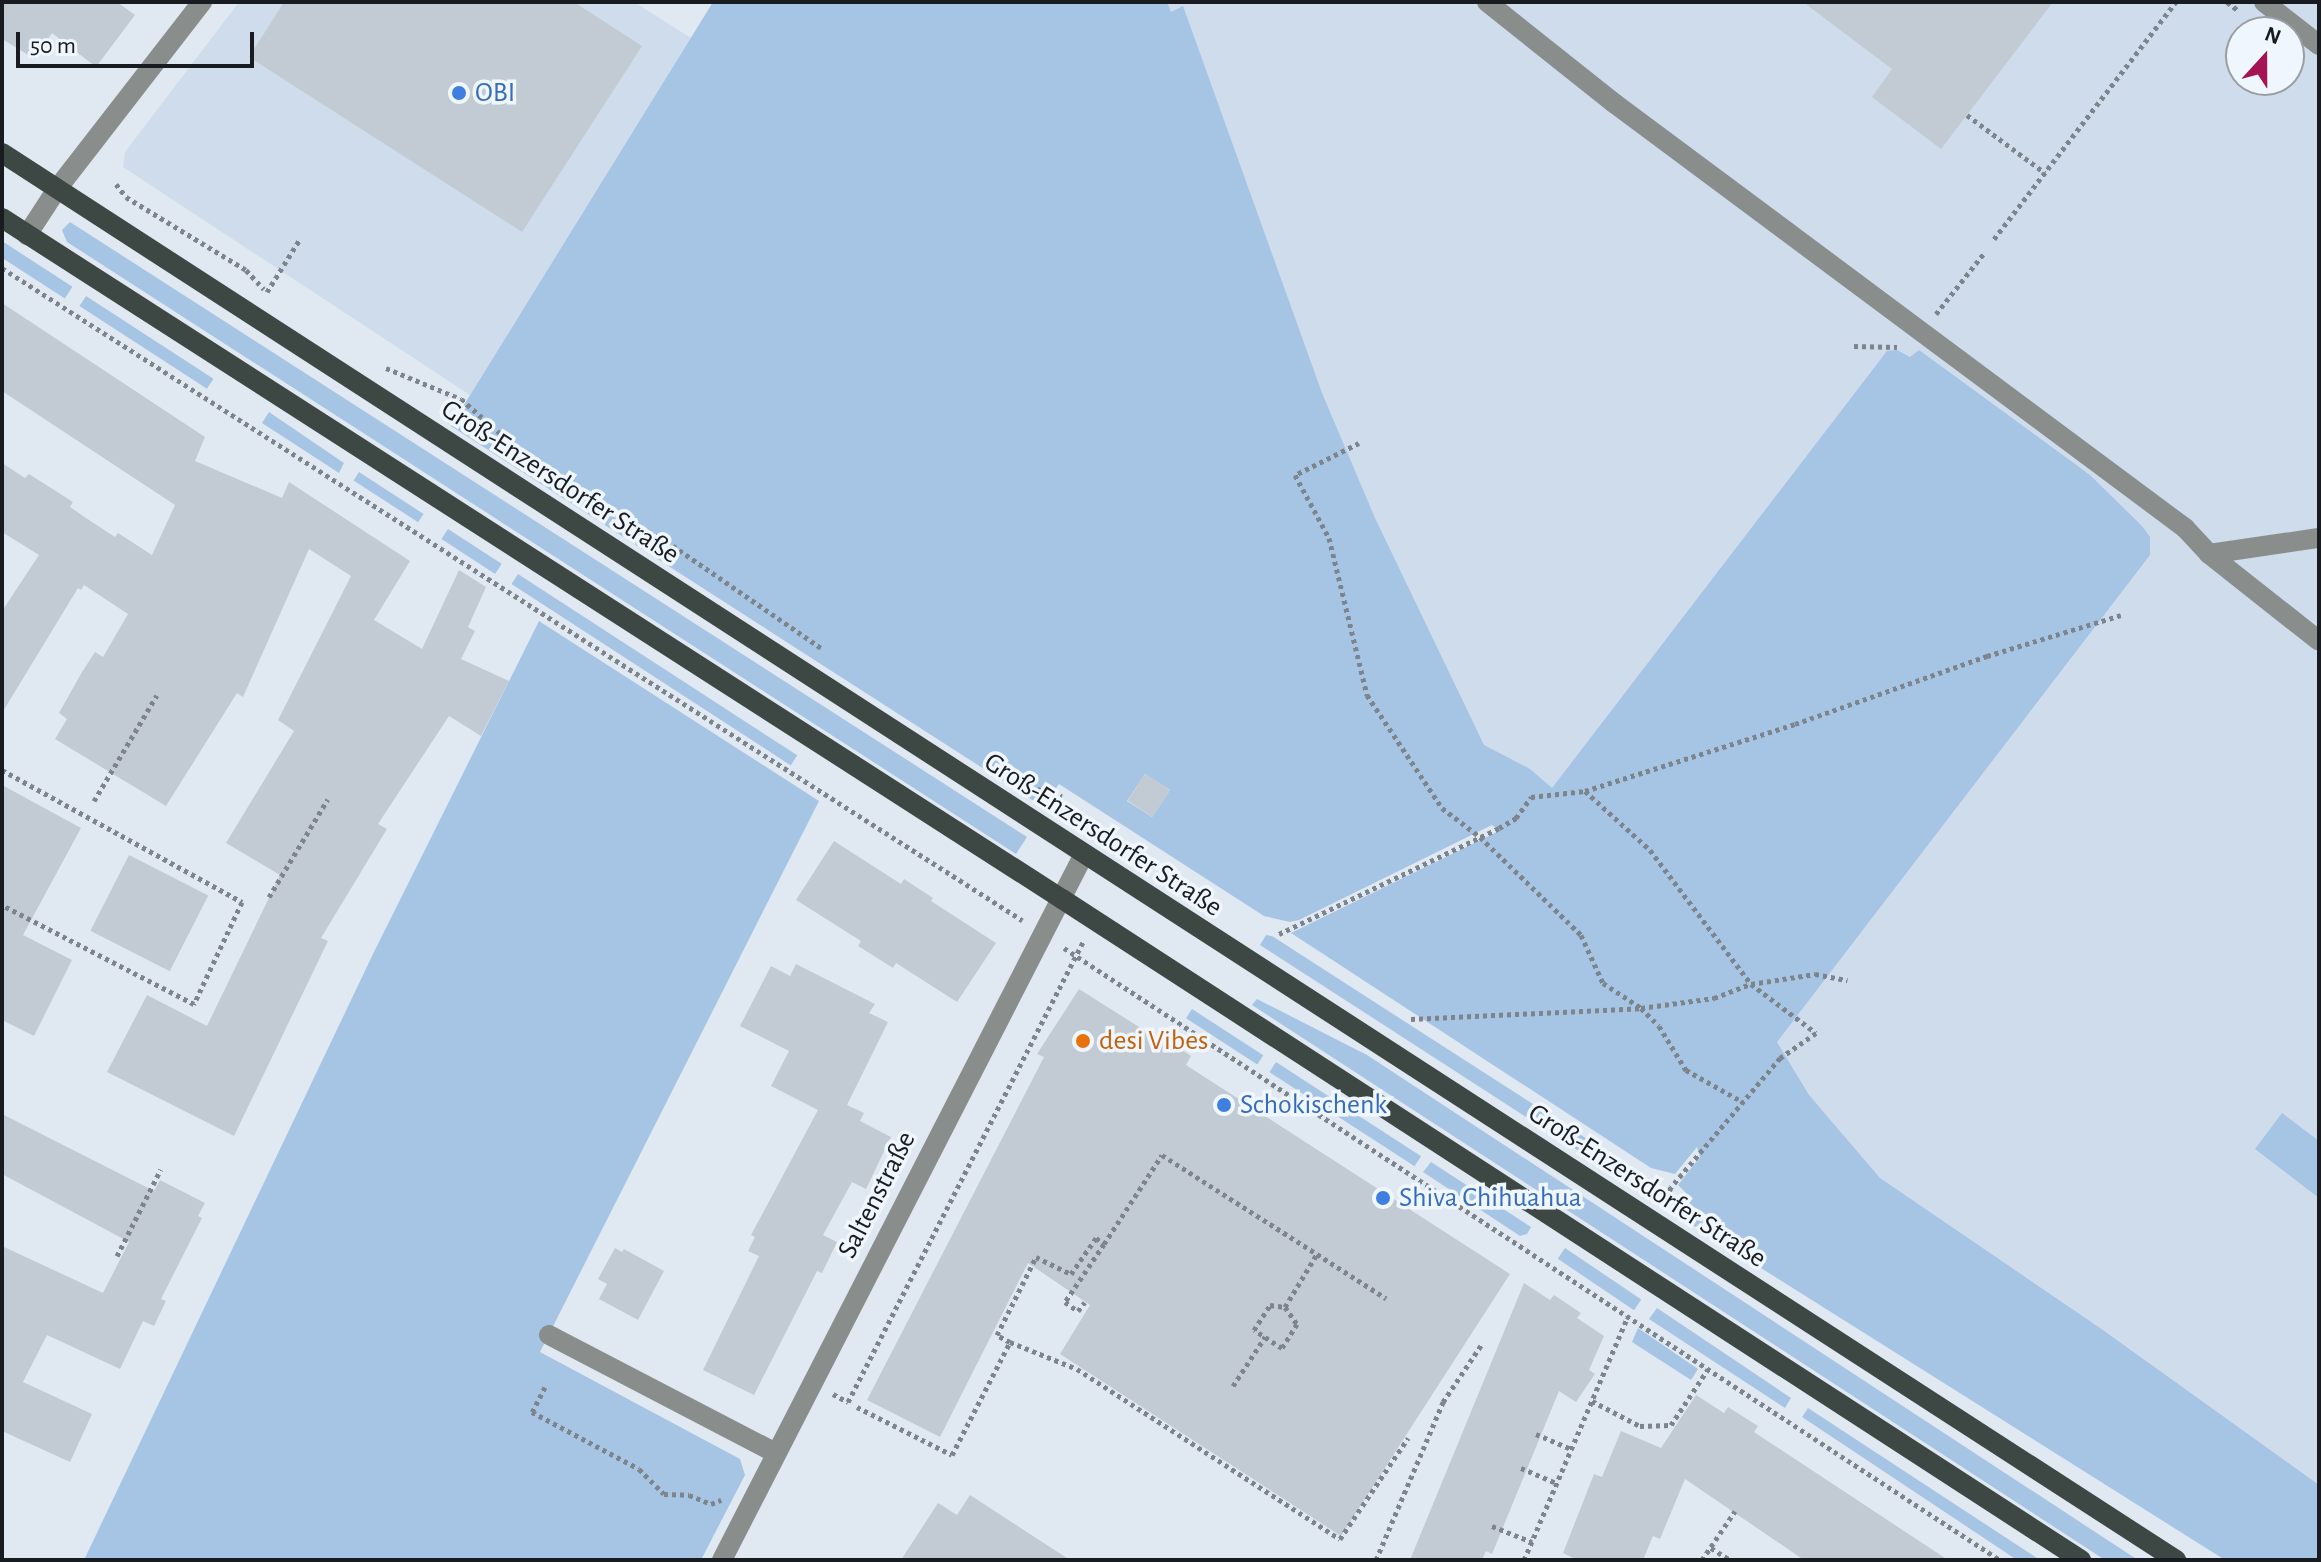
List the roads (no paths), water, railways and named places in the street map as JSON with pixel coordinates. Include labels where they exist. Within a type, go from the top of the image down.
[{"type":"main road","name":"Groß-Enzersdorfer Straße","points":[[2,153],[1083,856],[2176,1560]]},
{"type":"main road","points":[[2,218],[1062,899],[2081,1560]]},
{"type":"street","points":[[27,235],[57,189],[202,2]]},
{"type":"street","points":[[1487,2],[1614,103],[2185,528],[2209,554],[2319,641]]},
{"type":"street","points":[[2264,2],[2319,45]]},
{"type":"street","points":[[2209,554],[2319,538]]},
{"type":"street","name":"Saltenstraße","points":[[722,1560],[1083,856]]},
{"type":"street","points":[[549,1335],[776,1453]]},
{"type":"place","name":"OBI","points":[[459,93]]},
{"type":"place","name":"desi Vibes","points":[[1083,1041]]},
{"type":"place","name":"Schokischenk","points":[[1224,1105]]},
{"type":"place","name":"Shiva Chihuahua","points":[[1383,1198]]}]
